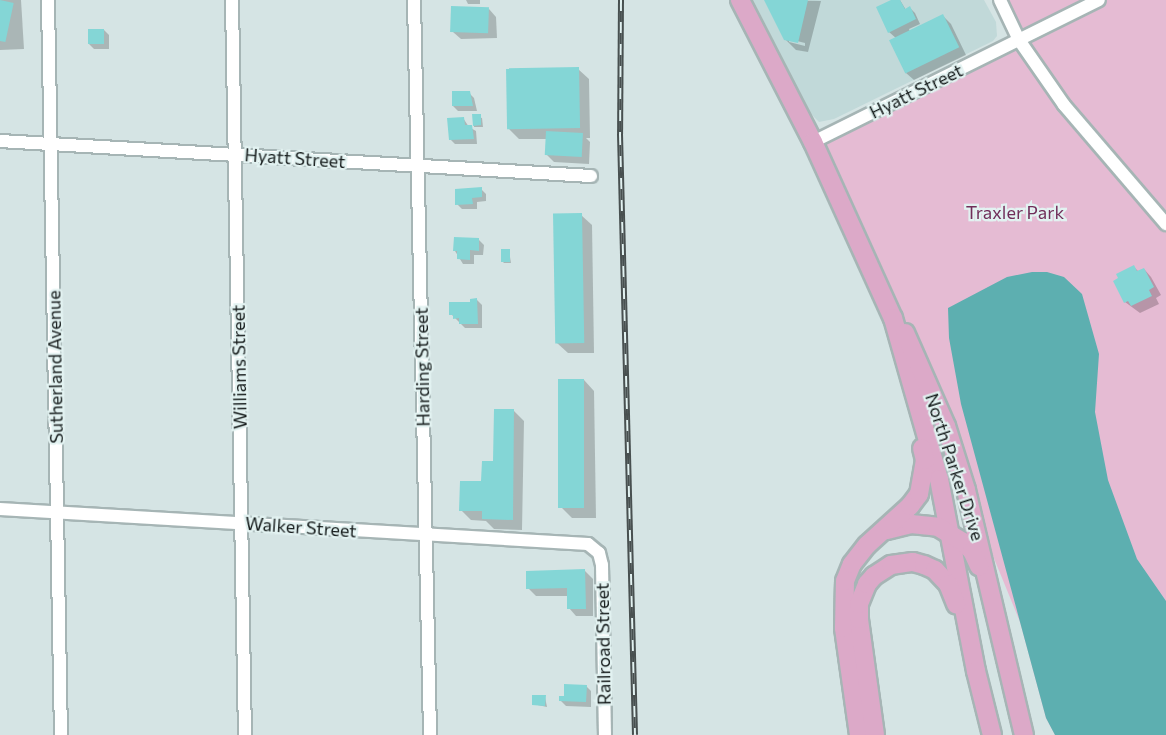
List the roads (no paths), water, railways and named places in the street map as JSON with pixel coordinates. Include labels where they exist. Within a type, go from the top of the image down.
[{"type":"main road","name":"North Parker Drive","points":[[740,0],[813,142],[893,318],[939,479],[976,671],[992,735]]},
{"type":"main road","name":"North Parker Drive","points":[[830,181],[921,365],[946,426],[980,541],[1024,735]]},
{"type":"main road","points":[[859,735],[844,628],[845,580],[852,564],[919,494],[925,460],[917,404]]},
{"type":"main road","points":[[881,533],[911,524],[938,527],[950,533],[972,551],[990,589]]},
{"type":"main road","points":[[875,735],[859,604],[867,584],[881,570],[891,565],[913,562],[924,565],[943,578],[952,592],[976,671]]},
{"type":"main road","points":[[1013,688],[1033,735]]},
{"type":"street","name":"Sutherland Avenue","points":[[48,0],[61,735]]},
{"type":"street","name":"Williams Street","points":[[232,0],[245,735]]},
{"type":"street","name":"Harding Street","points":[[414,0],[430,735]]},
{"type":"street","points":[[1000,0],[1019,40],[1064,105],[1166,224]]},
{"type":"street","name":"Hyatt Street","points":[[813,142],[1099,0]]},
{"type":"street","name":"Hyatt Street","points":[[0,141],[591,176]]},
{"type":"street","name":"Walker Street","points":[[0,509],[582,543],[591,545],[599,553]]},
{"type":"street","name":"Railroad Street","points":[[599,553],[602,565],[605,735]]},
{"type":"water","points":[[1032,272],[1047,272],[1064,277],[1082,294],[1099,354],[1095,412],[1108,480],[1137,559],[1166,601],[1166,735],[1055,735],[1046,718],[961,404],[949,338],[948,308],[1007,277]]},
{"type":"railway","points":[[621,0],[620,134],[635,735]]},
{"type":"park label","name":"Traxler Park","points":[[1015,212]]}]
